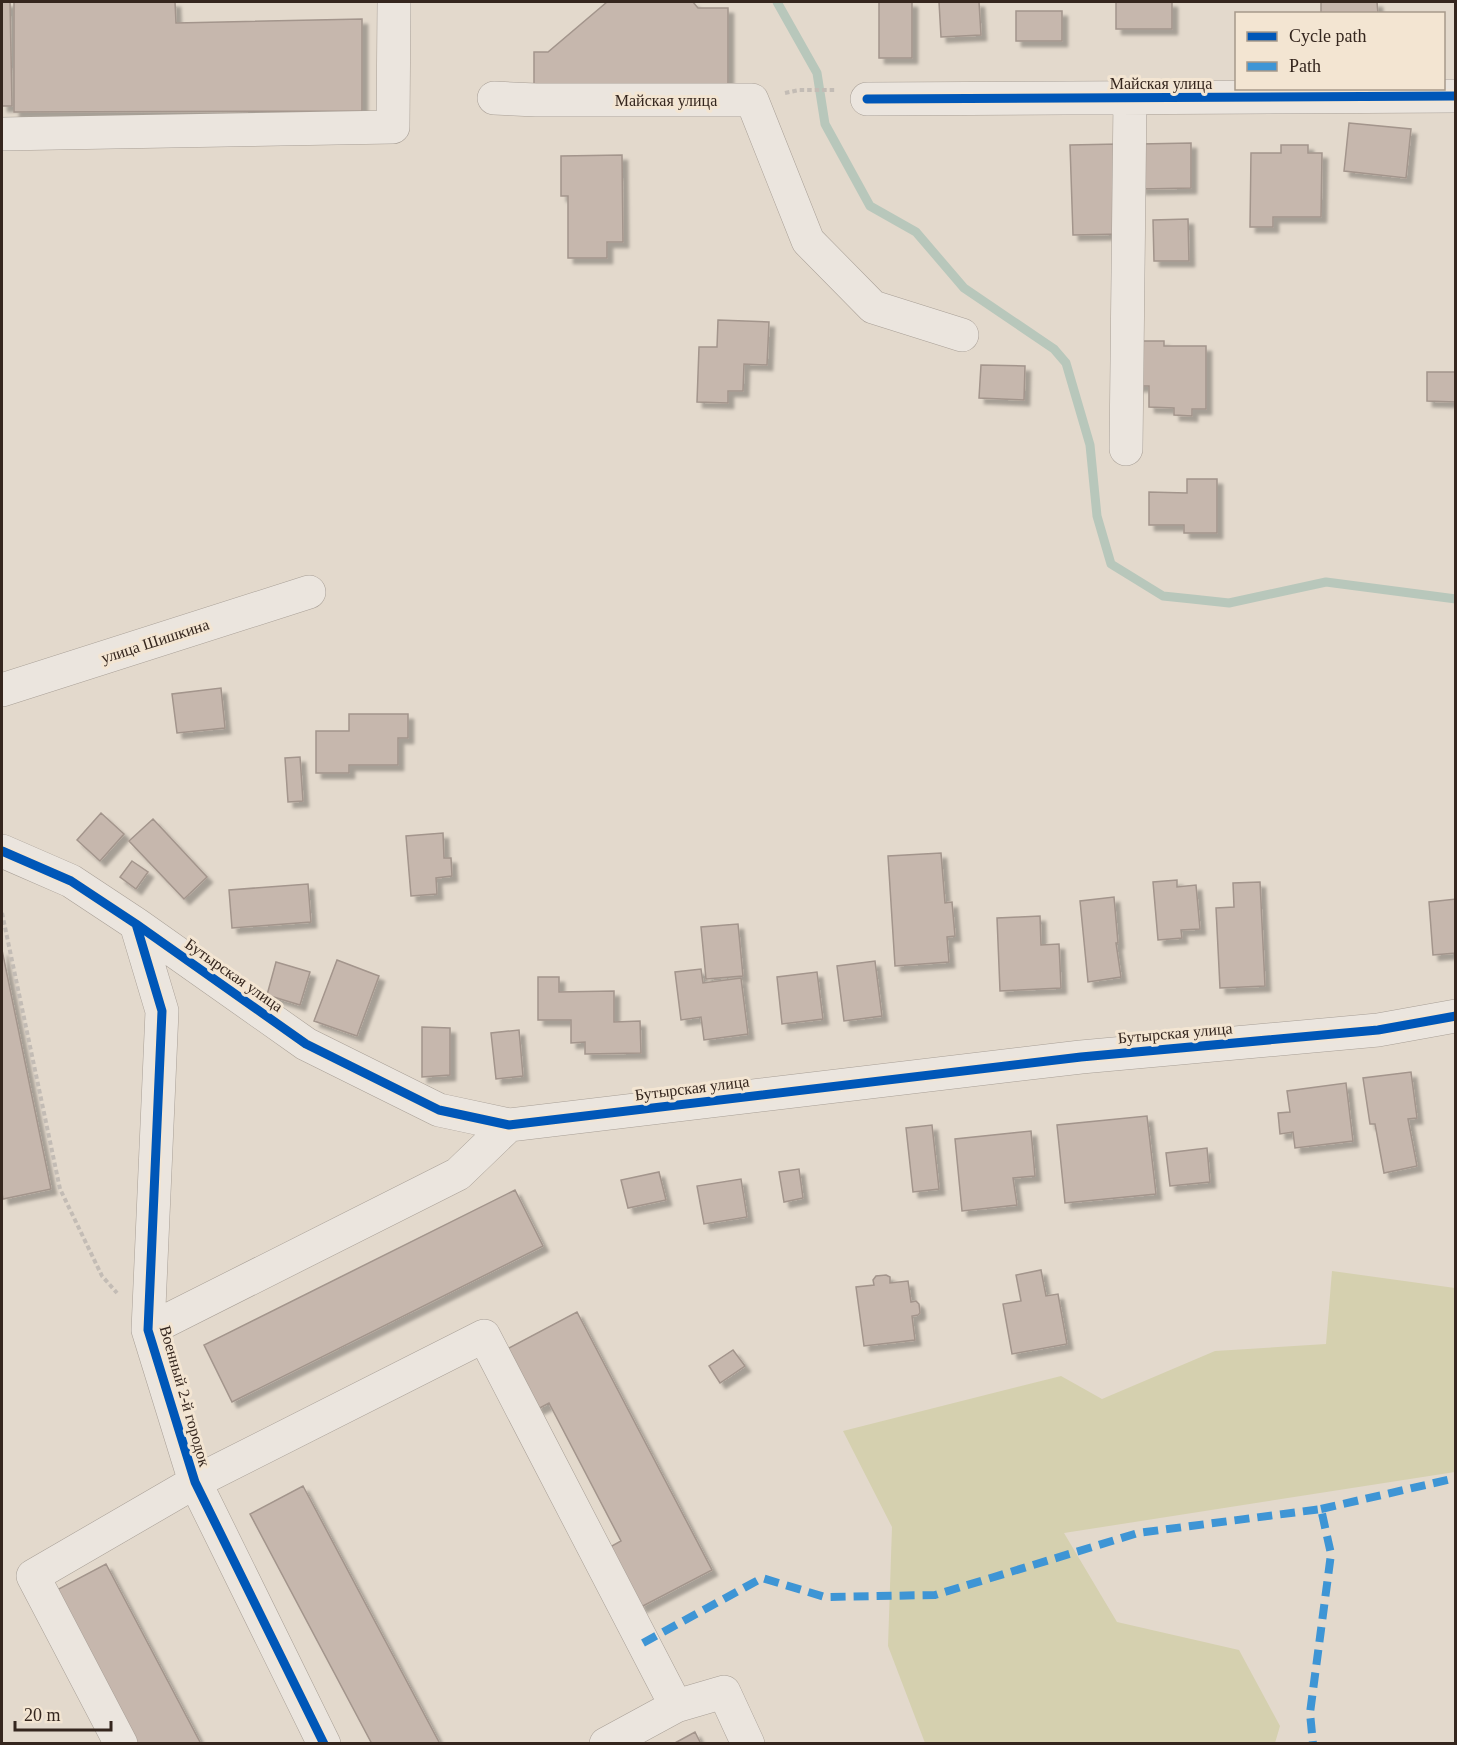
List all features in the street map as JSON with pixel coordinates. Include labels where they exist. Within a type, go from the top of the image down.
[{"type":"street","points":[[2,134],[393,128],[394,2]]},
{"type":"street","name":"Майская улица","points":[[867,99],[1455,96]]},
{"type":"street","name":"Майская улица","points":[[494,98],[752,100],[808,241],[873,307],[962,336]]},
{"type":"street","points":[[1126,449],[1130,98]]},
{"type":"street","name":"улица Шишкина","points":[[2,690],[309,592]]},
{"type":"street","name":"Бутырская улица","points":[[2,851],[71,881],[306,1044],[439,1110],[509,1125],[1081,1057],[1378,1030],[1455,1016]]},
{"type":"street","name":"Военный 2-й городок","points":[[136,924],[162,1011],[148,1330],[195,1482],[324,1743]]},
{"type":"street","points":[[148,1330],[458,1174],[509,1125]]},
{"type":"street","points":[[121,1743],[33,1576],[195,1482],[484,1336],[676,1706]]},
{"type":"street","points":[[606,1743],[676,1706],[724,1692],[748,1743]]},
{"type":"path","points":[[799,90],[834,89]]},
{"type":"path","points":[[2,913],[60,1188],[102,1276],[148,1330]]},
{"type":"shaded area","points":[[1332,1271],[1455,1288],[1455,1472],[1064,1533],[1117,1622],[1239,1650],[1280,1726],[1275,1743],[925,1743],[888,1646],[892,1527],[843,1431],[1061,1376],[1102,1399],[1215,1351],[1326,1344]]},
{"type":"building","points":[[2,2],[10,2],[12,106],[2,106]]},
{"type":"building","points":[[14,2],[175,2],[176,23],[362,19],[362,111],[14,112]]},
{"type":"building","points":[[607,2],[693,2],[698,8],[728,8],[728,96],[534,96],[534,52],[548,52]]},
{"type":"building","points":[[879,2],[912,2],[912,58],[879,58]]},
{"type":"building","points":[[939,2],[979,2],[981,35],[941,37]]},
{"type":"building","points":[[1116,2],[1172,2],[1172,29],[1116,29]]},
{"type":"building","points":[[1321,2],[1377,2],[1378,12],[1321,12]]},
{"type":"building","points":[[1016,11],[1062,11],[1062,41],[1016,41]]},
{"type":"building","points":[[1349,123],[1411,129],[1406,178],[1344,171]]},
{"type":"building","points":[[1191,143],[1191,188],[1140,189],[1140,144]]},
{"type":"building","points":[[1119,144],[1122,234],[1073,235],[1070,145]]},
{"type":"building","points":[[1281,145],[1308,145],[1308,153],[1322,153],[1321,217],[1273,217],[1273,227],[1250,227],[1251,153],[1281,153]]},
{"type":"building","points":[[622,155],[623,242],[607,242],[607,258],[568,258],[568,196],[561,196],[561,156]]},
{"type":"building","points":[[1188,219],[1189,261],[1154,261],[1153,220]]},
{"type":"building","points":[[718,320],[769,322],[767,365],[744,364],[743,391],[728,391],[728,403],[697,402],[699,347],[717,347]]},
{"type":"building","points":[[1137,341],[1164,341],[1164,346],[1206,346],[1206,409],[1192,409],[1192,416],[1174,415],[1174,408],[1149,407],[1149,386],[1136,386]]},
{"type":"building","points":[[981,365],[1025,366],[1024,400],[979,398]]},
{"type":"building","points":[[1427,372],[1456,372],[1456,402],[1427,401]]},
{"type":"building","points":[[1187,479],[1217,479],[1217,533],[1184,533],[1184,525],[1149,525],[1149,492],[1187,493]]},
{"type":"building","points":[[221,688],[225,728],[177,733],[172,694]]},
{"type":"building","points":[[349,714],[408,714],[408,738],[398,738],[398,765],[349,765],[349,773],[316,773],[316,731],[349,731]]},
{"type":"building","points":[[300,757],[303,801],[288,802],[285,758]]},
{"type":"building","points":[[101,813],[124,834],[100,861],[77,840]]},
{"type":"building","points":[[153,819],[207,877],[184,899],[129,841]]},
{"type":"building","points":[[443,833],[444,858],[451,858],[452,876],[436,878],[437,894],[411,896],[406,836]]},
{"type":"building","points":[[941,853],[945,903],[952,902],[955,936],[947,937],[949,962],[895,966],[888,856]]},
{"type":"building","points":[[132,861],[148,872],[136,889],[120,877]]},
{"type":"building","points":[[1177,880],[1177,887],[1196,885],[1200,929],[1181,930],[1182,938],[1158,940],[1153,882]]},
{"type":"building","points":[[1260,882],[1265,986],[1220,988],[1216,908],[1234,907],[1233,883]]},
{"type":"building","points":[[308,884],[311,922],[232,928],[229,890]]},
{"type":"building","points":[[1114,897],[1118,943],[1116,943],[1121,977],[1088,982],[1080,901]]},
{"type":"building","points":[[1456,899],[1456,953],[1433,955],[1429,902]]},
{"type":"building","points":[[1040,916],[1041,945],[1059,944],[1061,988],[1000,991],[997,918]]},
{"type":"building","points":[[738,924],[743,976],[706,979],[701,927]]},
{"type":"building","points":[[2,950],[51,1189],[3,1199],[2,1193]]},
{"type":"building","points":[[337,960],[379,976],[357,1036],[314,1021]]},
{"type":"building","points":[[875,961],[882,1016],[844,1021],[837,966]]},
{"type":"building","points":[[276,962],[310,972],[300,1005],[267,995]]},
{"type":"building","points":[[701,969],[703,983],[741,978],[748,1034],[704,1040],[701,1017],[681,1020],[675,972]]},
{"type":"building","points":[[817,972],[823,1019],[782,1024],[777,977]]},
{"type":"building","points":[[538,977],[559,977],[559,992],[614,991],[614,1022],[640,1021],[641,1053],[585,1054],[585,1042],[571,1043],[571,1020],[538,1020]]},
{"type":"building","points":[[422,1027],[450,1028],[450,1075],[422,1077]]},
{"type":"building","points":[[519,1030],[523,1076],[496,1079],[491,1033]]},
{"type":"building","points":[[1411,1072],[1417,1118],[1408,1119],[1417,1166],[1384,1173],[1375,1124],[1370,1124],[1363,1078]]},
{"type":"building","points":[[1346,1083],[1353,1141],[1295,1148],[1293,1132],[1280,1134],[1278,1113],[1290,1112],[1287,1091]]},
{"type":"building","points":[[1147,1116],[1156,1194],[1065,1203],[1057,1125]]},
{"type":"building","points":[[932,1125],[939,1189],[913,1192],[906,1128]]},
{"type":"building","points":[[1031,1131],[1035,1176],[1013,1178],[1017,1205],[962,1211],[955,1139]]},
{"type":"building","points":[[1207,1148],[1210,1182],[1170,1186],[1166,1153]]},
{"type":"building","points":[[799,1169],[803,1198],[784,1202],[779,1172]]},
{"type":"building","points":[[659,1172],[666,1200],[628,1208],[621,1180]]},
{"type":"building","points":[[741,1179],[747,1217],[704,1224],[697,1186]]},
{"type":"building","points":[[515,1190],[543,1246],[232,1402],[204,1345]]},
{"type":"building","points":[[1041,1270],[1046,1296],[1058,1294],[1067,1344],[1012,1354],[1003,1304],[1021,1301],[1016,1275]]},
{"type":"building","points":[[876,1276],[890,1277],[890,1283],[908,1281],[911,1302],[916,1301],[919,1304],[920,1313],[912,1316],[915,1340],[864,1346],[856,1287],[874,1285],[873,1280]]},
{"type":"building","points":[[577,1312],[712,1570],[641,1607],[610,1547],[621,1541],[549,1403],[538,1409],[507,1349]]},
{"type":"building","points":[[733,1350],[745,1366],[720,1383],[709,1366]]},
{"type":"building","points":[[303,1486],[440,1744],[372,1744],[250,1514]]},
{"type":"building","points":[[106,1564],[201,1744],[134,1744],[53,1592]]},
{"type":"building","points":[[695,1732],[701,1744],[673,1744]]},
{"type":"waterway","points":[[777,2],[817,73],[825,124],[870,206],[916,232],[964,288],[1054,349],[1066,363],[1090,445],[1097,516],[1111,564],[1163,596],[1229,603],[1326,582],[1456,599]]},
{"type":"marked path","points":[[1321,1509],[1456,1478]]},
{"type":"marked path","points":[[643,1643],[762,1578],[825,1597],[935,1595],[1138,1533],[1321,1509],[1331,1554],[1310,1713],[1313,1744]]},
{"type":"cycle path","points":[[867,99],[1456,96]]},
{"type":"cycle path","points":[[2,851],[71,881],[306,1044],[439,1110],[509,1125],[1081,1057],[1378,1030],[1456,1016]]},
{"type":"cycle path","points":[[136,924],[162,1011],[148,1330],[195,1482],[324,1744]]}]
